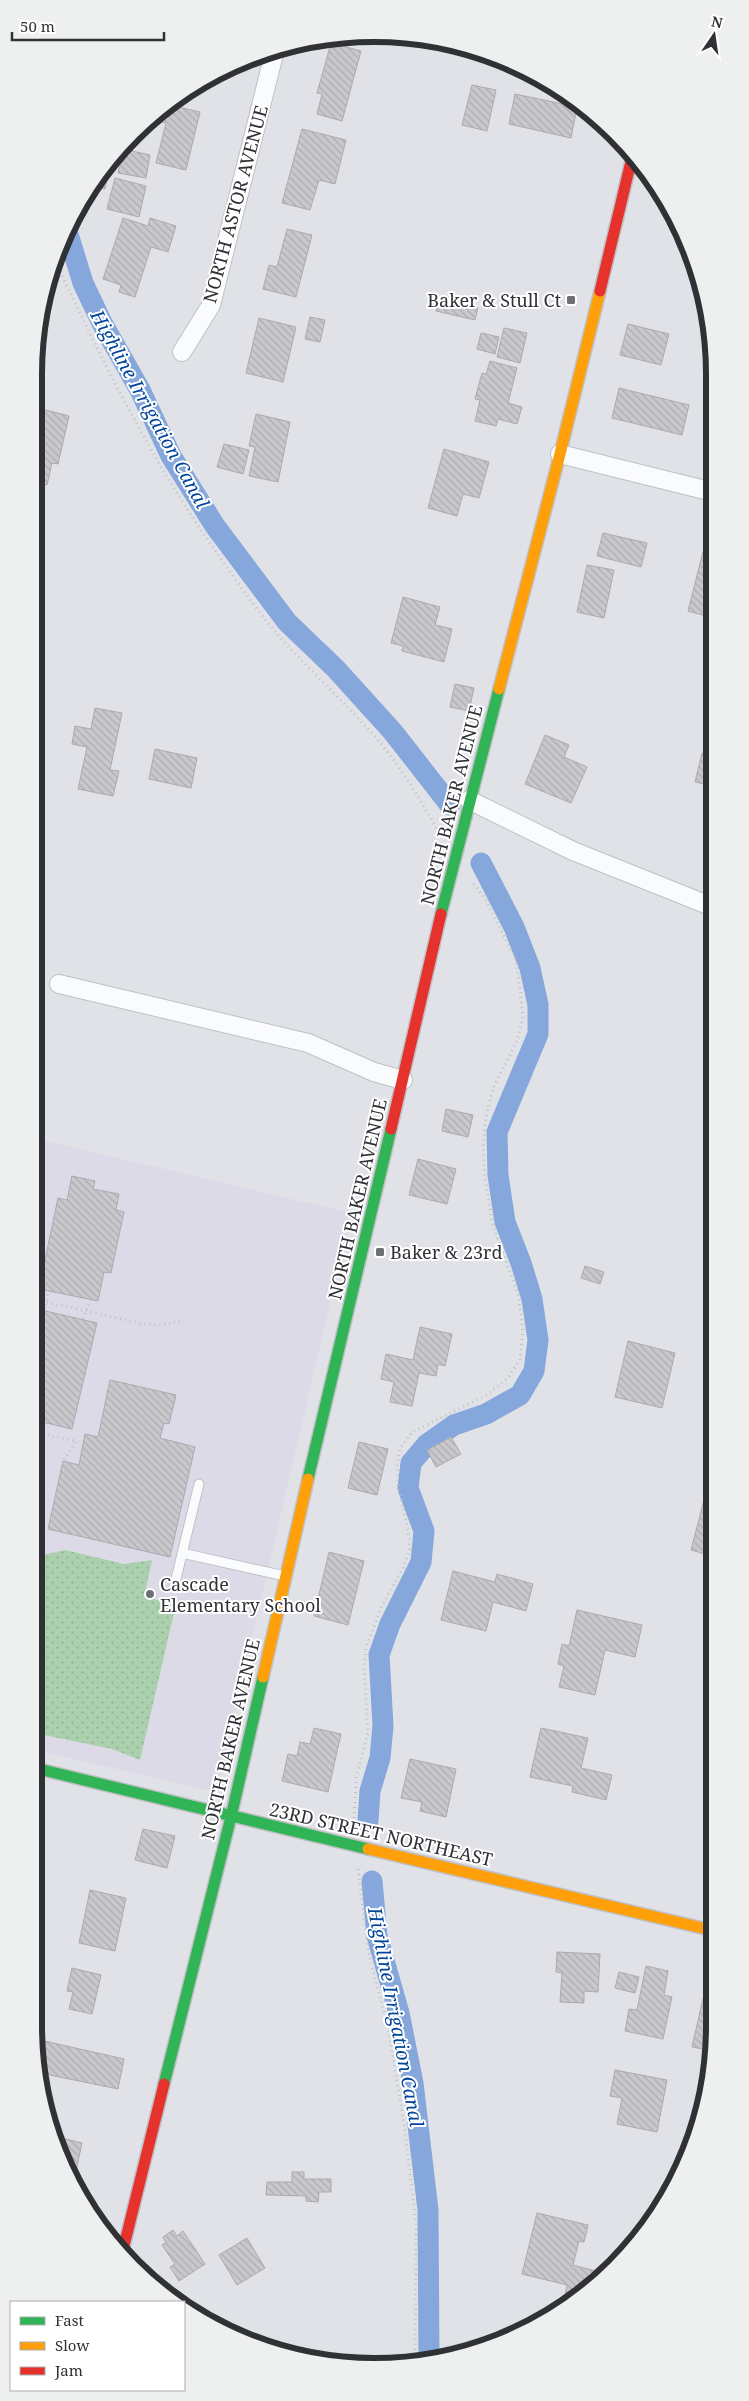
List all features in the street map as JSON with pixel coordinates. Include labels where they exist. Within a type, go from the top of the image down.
[{"type":"main road","name":"NORTH BAKER AVENUE","points":[[124,2244],[231,1817],[285,1576],[469,800],[560,454],[630,163]]},
{"type":"main road","name":"23RD STREET NORTHEAST","points":[[42,1770],[231,1817],[706,1929]]},
{"type":"street","name":"NORTH ASTOR AVENUE","points":[[182,352],[211,306],[273,59]]},
{"type":"street","points":[[560,454],[706,490]]},
{"type":"street","points":[[469,800],[487,806],[573,852],[706,904]]},
{"type":"street","points":[[59,984],[308,1043],[374,1072],[403,1080]]},
{"type":"lane","points":[[174,1587],[198,1484]]},
{"type":"lane","points":[[182,1553],[285,1576]]},
{"type":"path","points":[[44,1310],[48,1291]]},
{"type":"path","points":[[83,1319],[90,1299]]},
{"type":"path","points":[[42,1301],[144,1324],[180,1322]]},
{"type":"path","points":[[42,1434],[76,1441],[63,1461]]},
{"type":"shaded area","name":"Cascade Elementary School","points":[[42,1140],[351,1213],[216,1792],[42,1752]]},
{"type":"green space","points":[[65,1550],[124,1564],[152,1560],[144,1597],[176,1604],[140,1760],[112,1749],[42,1735],[42,1555]]},
{"type":"building","points":[[337,44],[361,51],[342,121],[317,114],[322,94],[317,93],[330,45]]},
{"type":"building","points":[[472,85],[496,90],[487,131],[462,125]]},
{"type":"building","points":[[515,94],[569,105],[576,111],[571,138],[509,124]]},
{"type":"building","points":[[178,107],[200,112],[186,170],[156,163],[166,123],[160,122]]},
{"type":"building","points":[[302,129],[346,140],[335,184],[319,180],[310,210],[282,203]]},
{"type":"building","points":[[130,151],[150,155],[146,178],[118,173],[120,161]]},
{"type":"building","points":[[107,178],[107,178],[105,189],[99,188]]},
{"type":"building","points":[[115,178],[146,186],[139,217],[107,209]]},
{"type":"building","points":[[123,218],[148,226],[150,218],[176,226],[168,252],[151,247],[135,297],[119,292],[121,285],[103,279]]},
{"type":"building","points":[[287,229],[312,235],[296,297],[263,289],[269,265],[277,267]]},
{"type":"building","points":[[438,300],[478,308],[475,320],[436,311]]},
{"type":"building","points":[[310,317],[325,320],[320,342],[305,339]]},
{"type":"building","points":[[259,318],[296,327],[283,382],[246,373]]},
{"type":"building","points":[[628,324],[669,334],[661,365],[620,355]]},
{"type":"building","points":[[504,328],[527,333],[520,363],[497,357]]},
{"type":"building","points":[[481,333],[499,337],[495,354],[477,349]]},
{"type":"building","points":[[490,361],[517,368],[508,403],[522,407],[517,424],[498,419],[496,426],[475,421],[480,400],[475,399],[482,373],[486,374]]},
{"type":"building","points":[[619,388],[689,405],[682,435],[612,418]]},
{"type":"building","points":[[42,409],[69,416],[58,464],[52,463],[47,485],[42,484]]},
{"type":"building","points":[[256,414],[290,422],[278,482],[249,476],[255,447],[249,446]]},
{"type":"building","points":[[224,444],[249,450],[243,474],[217,467]]},
{"type":"building","points":[[444,449],[489,462],[479,498],[463,494],[457,516],[428,508]]},
{"type":"building","points":[[603,533],[647,543],[641,567],[597,556]]},
{"type":"building","points":[[703,552],[706,553],[706,616],[688,611]]},
{"type":"building","points":[[587,565],[614,570],[604,618],[577,612]]},
{"type":"building","points":[[403,597],[440,607],[435,625],[452,629],[444,662],[402,651],[403,646],[391,643]]},
{"type":"building","points":[[455,684],[474,688],[469,711],[450,707]]},
{"type":"building","points":[[95,708],[122,713],[110,770],[119,771],[113,796],[78,789],[87,747],[72,744],[75,726],[91,729]]},
{"type":"building","points":[[545,735],[569,745],[564,757],[587,767],[571,803],[525,784]]},
{"type":"building","points":[[155,749],[197,758],[191,788],[149,779]]},
{"type":"building","points":[[702,753],[706,754],[706,785],[695,782]]},
{"type":"building","points":[[446,1109],[473,1115],[468,1137],[442,1131]]},
{"type":"building","points":[[418,1159],[456,1169],[447,1204],[409,1195]]},
{"type":"building","points":[[72,1176],[95,1181],[93,1189],[119,1194],[116,1210],[124,1212],[111,1273],[104,1272],[98,1301],[42,1290],[42,1275],[58,1198],[67,1200]]},
{"type":"building","points":[[585,1266],[604,1272],[600,1284],[581,1278]]},
{"type":"building","points":[[42,1310],[97,1323],[72,1429],[42,1422]]},
{"type":"building","points":[[420,1327],[452,1334],[445,1366],[438,1364],[436,1376],[419,1373],[412,1406],[390,1402],[394,1382],[381,1379],[386,1354],[413,1360]]},
{"type":"building","points":[[628,1341],[675,1353],[662,1408],[615,1397]]},
{"type":"building","points":[[110,1380],[176,1395],[169,1424],[164,1423],[160,1438],[195,1447],[170,1557],[48,1529],[63,1461],[79,1465],[85,1434],[98,1437]]},
{"type":"building","points":[[451,1437],[461,1454],[436,1467],[427,1450]]},
{"type":"building","points":[[359,1442],[388,1449],[377,1495],[348,1488]]},
{"type":"building","points":[[706,1492],[706,1554],[691,1550]]},
{"type":"building","points":[[329,1552],[364,1561],[348,1625],[314,1616]]},
{"type":"building","points":[[453,1571],[495,1582],[497,1574],[533,1584],[526,1611],[493,1602],[486,1631],[441,1620]]},
{"type":"building","points":[[577,1610],[642,1625],[635,1657],[605,1650],[595,1695],[559,1687],[564,1666],[558,1664],[562,1644],[569,1646]]},
{"type":"building","points":[[314,1728],[341,1734],[328,1792],[282,1781],[288,1754],[297,1756],[300,1742],[310,1744]]},
{"type":"building","points":[[541,1728],[588,1738],[581,1768],[612,1775],[606,1800],[572,1792],[573,1786],[530,1777]]},
{"type":"building","points":[[410,1759],[456,1769],[446,1817],[420,1811],[422,1802],[401,1798]]},
{"type":"building","points":[[143,1829],[175,1836],[167,1868],[135,1860]]},
{"type":"building","points":[[90,1890],[126,1898],[115,1951],[79,1943]]},
{"type":"building","points":[[557,1952],[600,1954],[598,1992],[584,1991],[584,2003],[560,2002],[562,1973],[556,1972]]},
{"type":"building","points":[[646,1966],[668,1971],[664,1995],[672,1997],[663,2039],[625,2031],[629,2009],[637,2010]]},
{"type":"building","points":[[72,1968],[101,1975],[92,2014],[69,2009],[73,1992],[67,1991]]},
{"type":"building","points":[[619,1972],[639,1977],[635,1993],[615,1988]]},
{"type":"building","points":[[705,1990],[706,2050],[692,2047]]},
{"type":"building","points":[[43,2041],[124,2059],[118,2089],[46,2074]]},
{"type":"building","points":[[615,2070],[667,2080],[657,2132],[617,2124],[622,2098],[610,2096]]},
{"type":"building","points":[[62,2138],[82,2143],[76,2171]]},
{"type":"building","points":[[292,2172],[304,2172],[304,2179],[331,2179],[331,2192],[319,2192],[318,2202],[306,2201],[306,2196],[266,2195],[267,2182],[292,2182]]},
{"type":"building","points":[[537,2213],[588,2225],[584,2242],[579,2241],[573,2265],[598,2272],[577,2290],[564,2299],[567,2285],[522,2274]]},
{"type":"building","points":[[173,2230],[177,2236],[183,2231],[205,2264],[179,2281],[170,2267],[175,2264],[162,2245],[166,2243],[163,2237]]},
{"type":"building","points":[[247,2238],[265,2268],[237,2285],[219,2255]]},
{"type":"waterway","name":"Highline Irrigation Canal","points":[[70,242],[83,283],[102,323],[140,390],[171,456],[215,526],[287,622],[336,669],[393,732],[450,805]]},
{"type":"waterway","name":"Highline Irrigation Canal","points":[[368,1821],[370,1791],[380,1758],[383,1726],[379,1655],[390,1624],[421,1562],[424,1531],[408,1488],[411,1463],[427,1444],[454,1425],[486,1414],[520,1395],[534,1371],[538,1340],[532,1299],[521,1263],[505,1222],[498,1175],[497,1132],[538,1034],[538,1005],[530,968],[514,927],[481,863]]},
{"type":"waterway","name":"Highline Irrigation Canal","points":[[372,1881],[377,1936],[399,2013],[413,2083],[428,2210],[429,2354]]},
{"type":"traffic: fast","points":[[441,914],[499,689]]},
{"type":"traffic: fast","points":[[308,1479],[391,1129]]},
{"type":"traffic: fast","points":[[164,2084],[231,1817],[263,1677]]},
{"type":"traffic: fast","points":[[42,1770],[368,1849]]},
{"type":"traffic: slow","points":[[499,689],[600,291]]},
{"type":"traffic: slow","points":[[263,1677],[308,1479]]},
{"type":"traffic: slow","points":[[368,1849],[706,1929]]},
{"type":"traffic: jam","points":[[600,291],[631,163]]},
{"type":"traffic: jam","points":[[391,1129],[441,914]]},
{"type":"traffic: jam","points":[[124,2244],[164,2084]]},
{"type":"place","name":"Baker & Stull Ct","points":[[571,300]]},
{"type":"place","name":"Baker & 23rd","points":[[380,1252]]},
{"type":"place","name":"Cascade Elementary School","points":[[150,1594]]}]
